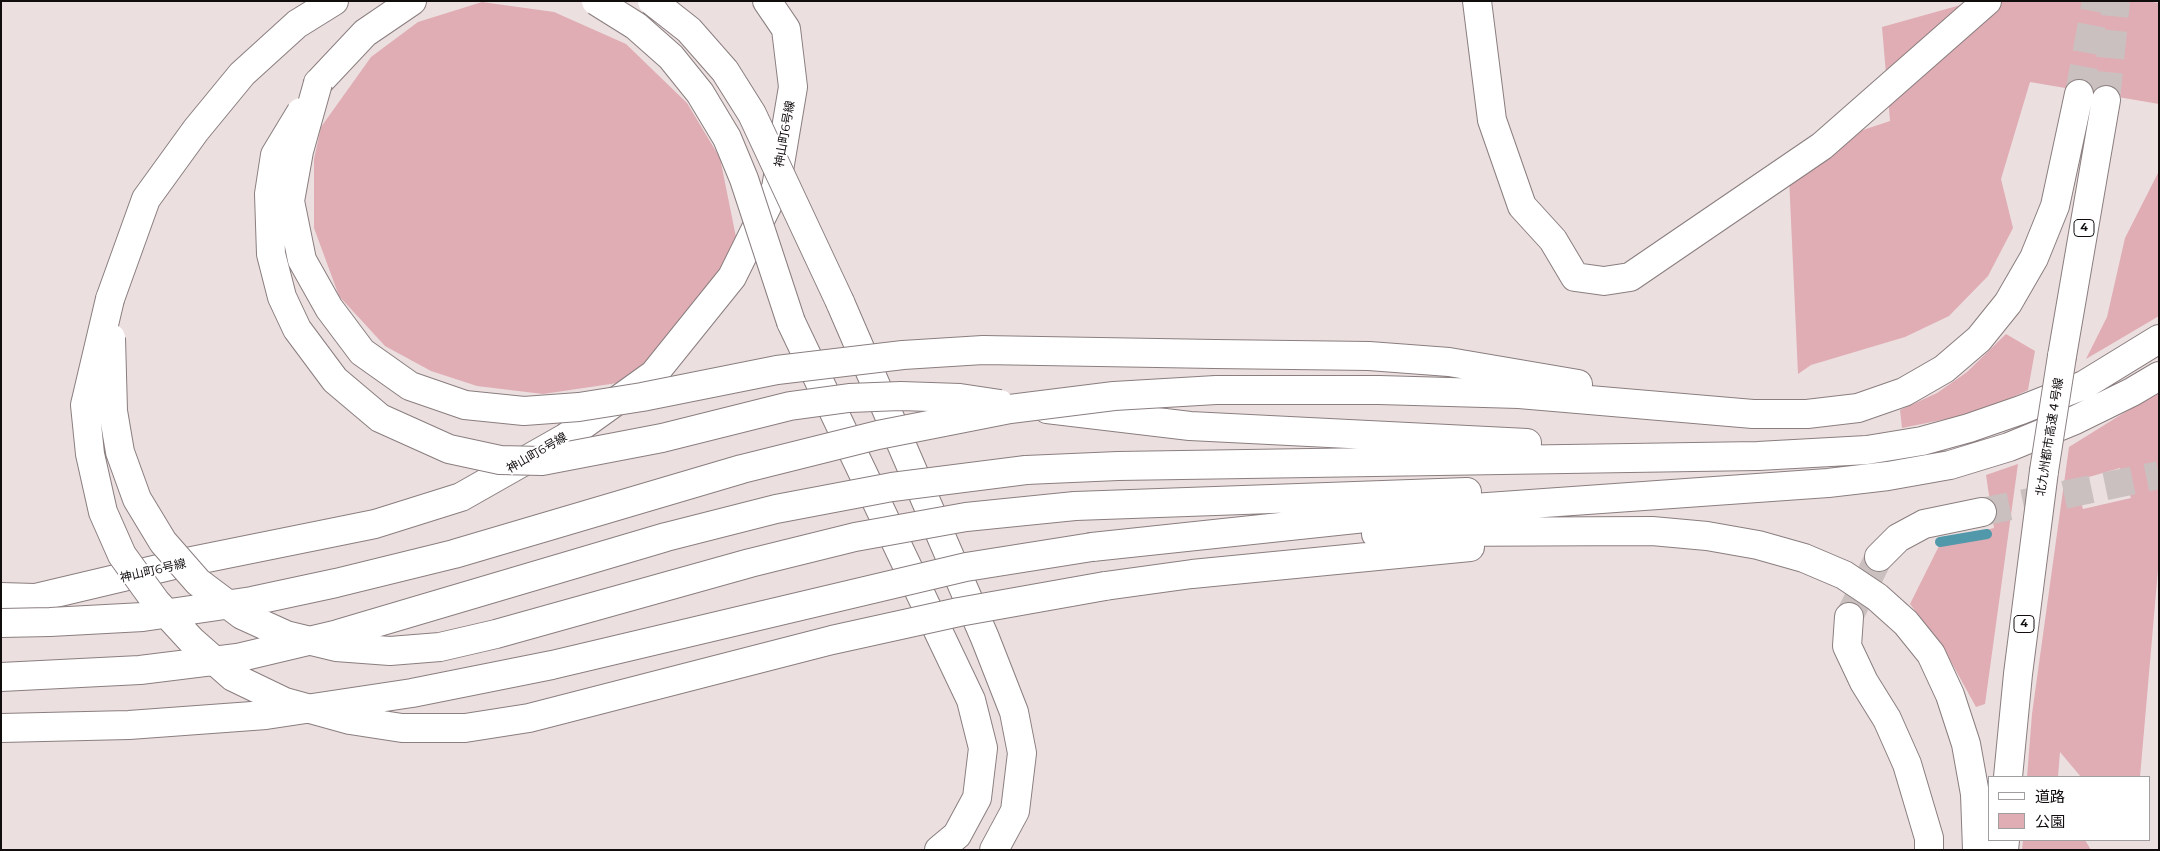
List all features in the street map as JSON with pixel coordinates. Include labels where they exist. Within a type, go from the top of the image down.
[{"type":"main road","points":[[334,1],[297,24],[242,74],[196,130],[146,199],[110,299],[85,405],[90,454],[103,512],[122,555],[156,602],[191,640],[233,677],[285,702],[350,720],[402,728],[465,728],[529,718],[832,640],[950,614],[1105,586],[1192,574],[1415,553],[1613,531]]},
{"type":"main road","points":[[412,1],[365,34],[318,83],[275,155],[269,194],[271,254],[282,297],[296,329],[335,380],[380,418],[449,449],[500,460],[542,462],[662,438],[790,406],[849,398],[901,396],[960,398],[1190,426],[1758,456]]},
{"type":"main road","points":[[596,1],[636,26],[671,57],[700,93],[723,130],[744,179],[791,322],[971,700],[983,748],[977,798],[957,835],[939,850]]},
{"type":"main road","points":[[652,1],[689,30],[725,71],[752,114],[840,302],[981,629],[1014,712],[1022,753],[1015,811],[994,850]]},
{"type":"main road","name":"神山町6号線","points":[[1,597],[35,598],[187,562],[375,524],[461,497],[565,438],[654,374],[732,277],[776,188],[793,87],[786,29],[767,1]]},
{"type":"main road","points":[[1477,1],[1492,120],[1522,206],[1553,240],[1574,277],[1604,281],[1630,277],[1822,146],[1987,1]]},
{"type":"main road","points":[[318,83],[299,151],[290,201],[302,260],[328,308],[362,352],[410,386],[465,405],[524,411],[579,407],[642,397],[777,370],[903,355],[983,350],[1369,356],[1450,362],[1537,375],[1704,409]]},
{"type":"main road","points":[[1,622],[50,622],[143,617],[252,601],[336,583],[454,554],[742,469],[878,435],[1010,409],[1114,396],[1216,390],[1379,390],[1519,394],[1762,414],[1807,414],[1858,408],[1904,392],[1944,368],[1979,339],[2008,303],[2034,258],[2054,206],[2079,94]]},
{"type":"main road","name":"北九州都市高速４号線","points":[[2008,776],[2018,674],[2044,471],[2106,100]]},
{"type":"main road","points":[[110,299],[113,411],[120,452],[137,500],[163,542],[198,582],[242,615],[286,635],[336,647],[390,651],[440,647],[496,634],[750,563],[855,537],[966,517],[1075,506],[1403,492],[1756,488]]},
{"type":"main road","points":[[1,677],[140,670],[236,658],[338,634],[666,537],[776,509],[892,487],[1026,470],[1128,465],[1758,456],[1867,450],[1922,441],[1969,428],[2021,410],[2084,384],[2159,339]]},
{"type":"main road","points":[[1,728],[129,724],[266,715],[412,693],[552,666],[966,567],[1092,547],[1431,511],[1828,483],[1888,476],[1950,465],[2009,447],[2075,420],[2132,392],[2159,376]]},
{"type":"main road","points":[[1879,557],[1898,538],[1924,524],[1982,512]]},
{"type":"main road","points":[[1092,547],[1422,532],[1652,531],[1698,535],[1758,545],[1804,558],[1844,575],[1877,597],[1906,623],[1930,654],[1950,695],[1966,744],[1975,794],[1977,850]]},
{"type":"main road","points":[[1849,617],[1847,646],[1864,682],[1887,719],[1908,764],[1929,838],[1929,850]]},
{"type":"green space","points":[[1975,1],[2145,1],[2159,3],[2159,104],[2030,82],[2001,179],[2013,228],[1988,276],[1949,316],[1905,337],[1811,365],[1798,374],[1788,155],[1890,121],[1882,27]]},
{"type":"green space","points":[[482,2],[554,12],[626,44],[687,103],[720,158],[737,242],[708,294],[631,381],[543,394],[477,386],[431,371],[385,346],[339,296],[314,228],[314,159],[321,127],[371,57],[418,22]]},
{"type":"green space","points":[[2159,171],[2159,316],[2086,359],[2107,317],[2125,238]]},
{"type":"green space","points":[[2006,334],[2035,351],[2028,390],[1981,412],[1902,428],[1900,410],[1937,393],[1967,372]]},
{"type":"green space","points":[[2159,391],[2159,558],[2140,776],[2080,776],[2060,752],[2058,776],[2027,776],[2032,714],[2069,447]],"holes":[[[2120,468],[2131,498],[2083,509],[2075,481]]]},
{"type":"green space","points":[[2018,464],[1985,704],[1976,707],[1944,649],[1910,604],[1942,540],[1994,528],[1986,475]]},
{"type":"green space","points":[[2023,841],[2086,841],[2091,850],[2022,850]]},
{"type":"waterway","points":[[1940,542],[1987,534]]},
{"type":"tunnel","points":[[2079,94],[2096,1]]},
{"type":"tunnel","points":[[2106,100],[2116,1]]},
{"type":"tunnel","points":[[1982,512],[2159,475]]},
{"type":"tunnel","points":[[1849,617],[1879,557]]}]
